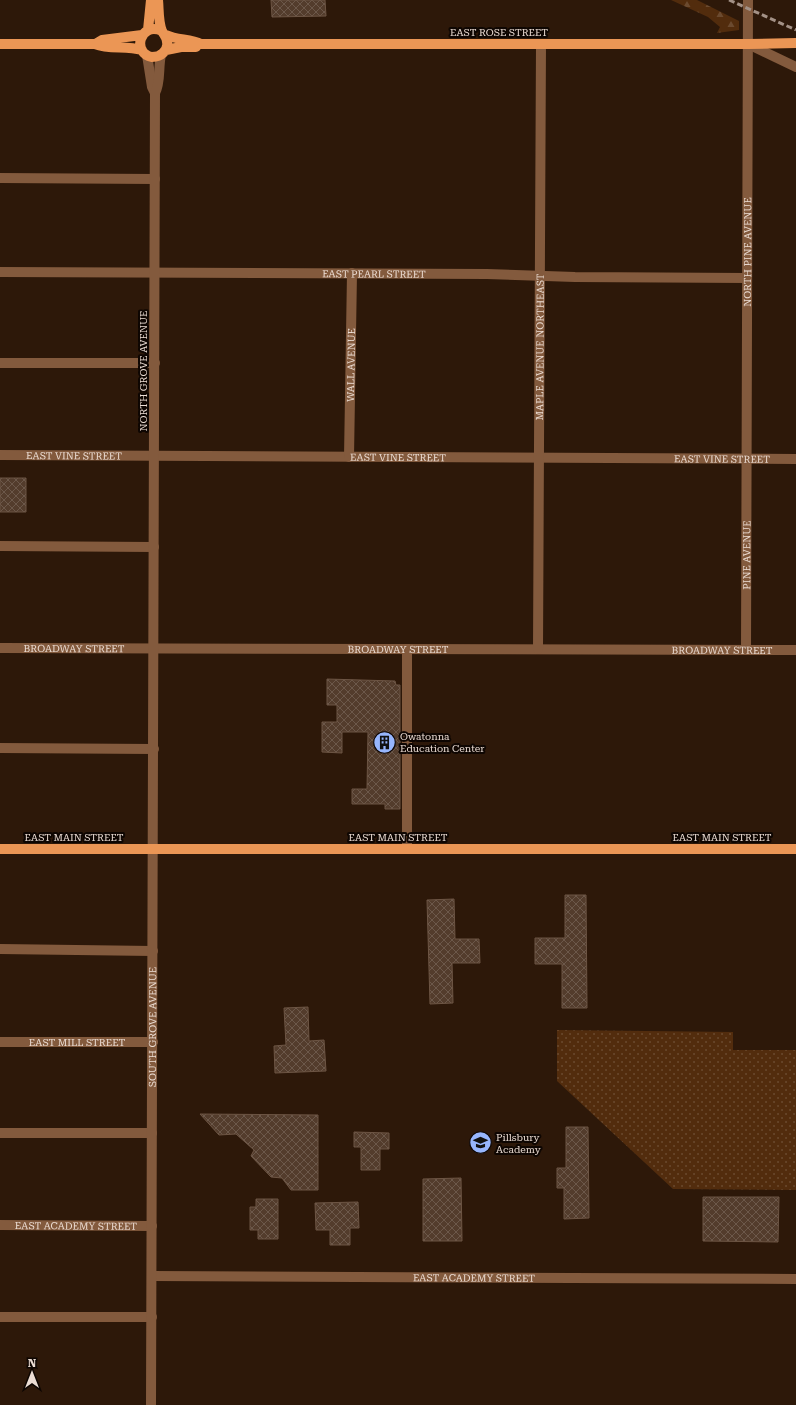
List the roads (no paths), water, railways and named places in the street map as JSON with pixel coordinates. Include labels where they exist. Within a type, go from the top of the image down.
[{"type":"main road","points":[[144,53],[140,41],[145,32],[151,0]]},
{"type":"main road","points":[[0,44],[95,44],[102,47],[127,46],[153,57],[163,53],[168,43],[159,18],[158,0]]},
{"type":"main road","points":[[95,44],[102,40],[155,29],[164,33]]},
{"type":"main road","name":"EAST ROSE STREET","points":[[164,33],[174,38],[196,41],[201,44]]},
{"type":"main road","name":"EAST ROSE STREET","points":[[163,53],[181,47],[196,47],[201,44],[796,43]]},
{"type":"main road","name":"EAST MAIN STREET","points":[[0,849],[796,850]]},
{"type":"street","points":[[748,0],[748,44],[796,67]]},
{"type":"street","name":"MAPLE AVENUE NORTHEAST","points":[[538,649],[541,44]]},
{"type":"street","name":"NORTH PINE AVENUE","points":[[747,459],[748,44]]},
{"type":"street","name":"NORTH GROVE AVENUE","points":[[144,53],[152,87],[155,93],[154,648]]},
{"type":"street","name":"NORTH GROVE AVENUE","points":[[155,93],[158,87],[159,67],[163,53]]},
{"type":"street","points":[[0,178],[155,180]]},
{"type":"street","name":"EAST PEARL STREET","points":[[0,272],[352,273],[747,278]]},
{"type":"street","name":"WALL AVENUE","points":[[349,457],[352,273]]},
{"type":"street","points":[[0,363],[155,363]]},
{"type":"street","name":"EAST VINE STREET","points":[[0,455],[796,459]]},
{"type":"street","name":"PINE AVENUE","points":[[746,650],[747,459]]},
{"type":"street","points":[[0,546],[154,547]]},
{"type":"street","name":"BROADWAY STREET","points":[[0,648],[796,650]]},
{"type":"street","name":"SOUTH GROVE AVENUE","points":[[151,1405],[154,951],[154,648]]},
{"type":"street","points":[[407,649],[407,849]]},
{"type":"street","points":[[0,748],[154,749]]},
{"type":"street","points":[[0,949],[154,951]]},
{"type":"street","name":"EAST MILL STREET","points":[[0,1042],[153,1042]]},
{"type":"street","points":[[0,1133],[152,1133]]},
{"type":"street","name":"EAST ACADEMY STREET","points":[[0,1225],[152,1226]]},
{"type":"street","name":"EAST ACADEMY STREET","points":[[152,1276],[796,1280]]},
{"type":"street","points":[[0,1317],[152,1317]]},
{"type":"railway","points":[[729,0],[796,30]]},
{"type":"place","name":"Owatonna Education Center","points":[[385,742]]},
{"type":"place","name":"Pillsbury Academy","points":[[480,1143]]}]
